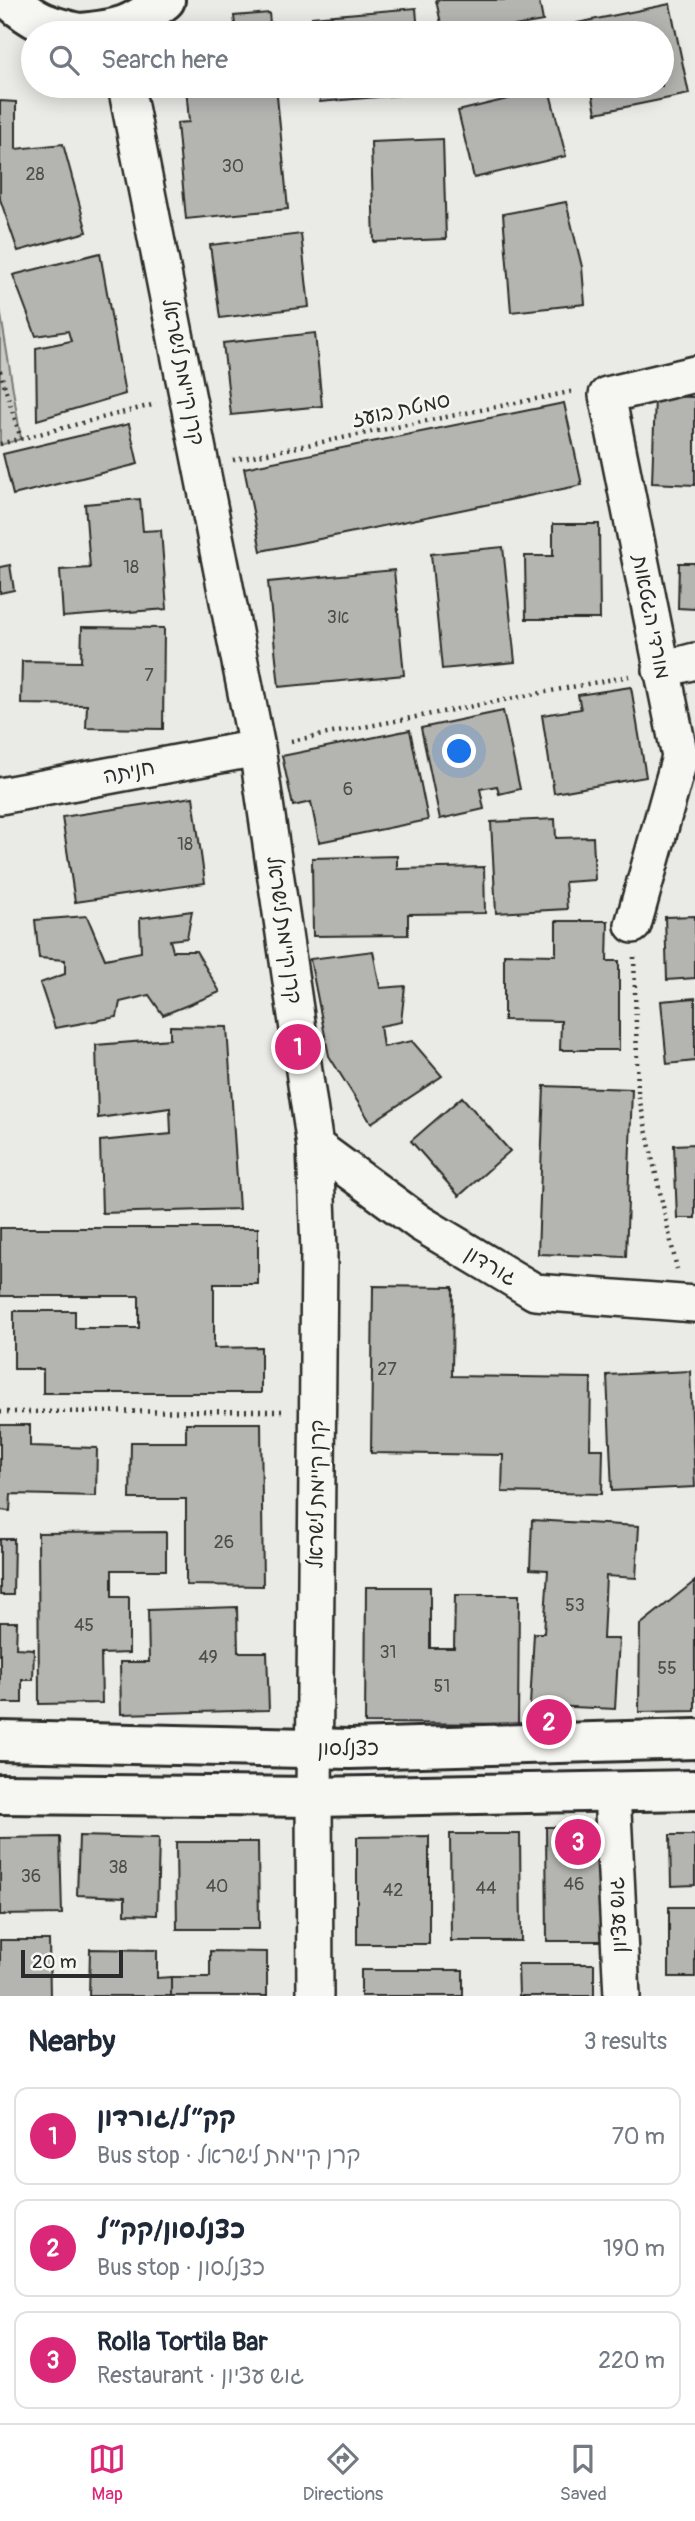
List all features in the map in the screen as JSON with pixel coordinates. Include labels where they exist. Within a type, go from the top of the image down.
[{"type":"street","points":[[10,0],[37,21]]},
{"type":"street","points":[[132,21],[142,18],[165,0]]},
{"type":"street","name":"קרן קיימת לישראל","points":[[128,98],[257,748],[315,1146],[319,1251],[314,1748],[315,1996]]},
{"type":"street","points":[[607,395],[695,374]]},
{"type":"street","name":"מורדי הגטאות","points":[[607,395],[680,757],[633,925]]},
{"type":"street","points":[[661,670],[695,661]]},
{"type":"street","name":"חניתה","points":[[0,796],[257,748]]},
{"type":"street","name":"גורדון","points":[[315,1146],[420,1223],[535,1292],[690,1304]]},
{"type":"street","name":"כצנלסון","points":[[0,1741],[350,1749],[695,1739]]},
{"type":"street","points":[[0,1794],[314,1797],[695,1790]]},
{"type":"street","name":"גוש עציון","points":[[612,1792],[622,1996]]},
{"type":"path","points":[[0,371],[21,439]]},
{"type":"path","name":"סמטת בועז","points":[[202,467],[573,391],[607,395]]},
{"type":"path","points":[[0,444],[188,396]]},
{"type":"path","points":[[257,748],[661,670]]},
{"type":"path","points":[[633,925],[638,1093],[690,1304]]},
{"type":"path","points":[[0,1412],[317,1411]]},
{"type":"shaded area","points":[[0,309],[21,439],[0,445]]},
{"type":"building","points":[[436,0],[539,0],[543,21],[440,21]]},
{"type":"building","points":[[670,4],[674,21],[587,21]]},
{"type":"building","points":[[416,8],[417,21],[312,21],[312,17]]},
{"type":"building","points":[[269,13],[270,21],[235,21],[234,16]]},
{"type":"building","points":[[674,23],[689,94],[674,97]]},
{"type":"building","points":[[187,98],[277,98],[288,209],[186,219],[177,123],[189,122]]},
{"type":"building","points":[[320,98],[366,98],[320,102]]},
{"type":"building","points":[[512,98],[551,98],[566,156],[474,178],[458,111]]},
{"type":"building","points":[[593,98],[669,98],[596,113]]},
{"type":"building","points":[[0,101],[16,102],[16,149],[63,144],[87,232],[18,251],[0,199]]},
{"type":"building","points":[[443,139],[446,239],[374,242],[371,142]]},
{"type":"building","points":[[566,202],[582,267],[585,304],[511,312],[503,214]]},
{"type":"building","points":[[301,234],[309,307],[220,318],[210,245]]},
{"type":"building","points":[[100,253],[125,394],[37,420],[36,348],[71,341],[68,331],[36,336],[13,275]]},
{"type":"building","points":[[315,333],[322,406],[231,415],[223,343]]},
{"type":"building","points":[[655,396],[695,397],[695,485],[652,483]]},
{"type":"building","points":[[564,403],[582,485],[261,551],[244,468]]},
{"type":"building","points":[[129,424],[138,464],[13,495],[3,454]]},
{"type":"building","points":[[140,499],[143,531],[161,530],[167,609],[63,617],[60,570],[90,568],[85,504]]},
{"type":"building","points":[[553,524],[599,524],[600,619],[526,619],[525,556],[553,556]]},
{"type":"building","points":[[503,547],[515,662],[442,669],[431,554]]},
{"type":"building","points":[[679,563],[695,563],[695,609],[678,608]]},
{"type":"building","points":[[10,565],[14,590],[0,593],[0,567]]},
{"type":"building","points":[[394,570],[404,675],[279,687],[268,582]]},
{"type":"building","points":[[82,627],[164,628],[163,729],[86,728],[87,705],[21,704],[22,661],[81,662]]},
{"type":"building","points":[[631,687],[646,777],[554,793],[542,715],[581,709],[578,695]]},
{"type":"building","points":[[503,711],[520,789],[499,794],[497,786],[480,789],[484,809],[440,819],[421,728]]},
{"type":"building","points":[[410,730],[428,820],[319,842],[311,802],[293,806],[282,756]]},
{"type":"building","points":[[193,797],[205,883],[75,902],[62,817]]},
{"type":"building","points":[[555,819],[556,838],[593,837],[595,880],[565,882],[567,909],[496,913],[491,822]]},
{"type":"building","points":[[397,856],[397,869],[484,867],[485,913],[408,914],[408,935],[313,936],[312,858]]},
{"type":"building","points":[[192,911],[187,938],[170,940],[173,951],[196,951],[220,992],[163,1015],[149,995],[120,1002],[117,1017],[55,1028],[40,983],[65,974],[65,960],[39,958],[35,920],[87,916],[105,959],[141,952],[140,918]]},
{"type":"building","points":[[695,916],[695,978],[667,980],[665,917]]},
{"type":"building","points":[[556,921],[608,921],[607,961],[619,961],[619,1050],[560,1050],[561,1021],[504,1020],[504,954],[556,955]]},
{"type":"building","points":[[373,951],[380,988],[405,986],[401,1022],[380,1026],[383,1047],[412,1041],[442,1076],[371,1123],[329,1056],[310,959]]},
{"type":"building","points":[[695,998],[695,1061],[667,1064],[661,1001]]},
{"type":"building","points":[[170,1026],[227,1027],[239,1209],[102,1213],[100,1141],[171,1134],[170,1108],[98,1118],[96,1045],[170,1039]]},
{"type":"building","points":[[544,1086],[632,1089],[626,1257],[538,1254]]},
{"type":"building","points":[[462,1097],[510,1151],[459,1196],[411,1141]]},
{"type":"building","points":[[695,1144],[695,1218],[677,1218],[674,1145]]},
{"type":"building","points":[[0,1228],[258,1228],[258,1284],[214,1284],[214,1348],[261,1347],[261,1393],[43,1393],[43,1369],[14,1369],[14,1311],[75,1311],[75,1328],[139,1328],[139,1296],[0,1296]]},
{"type":"building","points":[[373,1286],[453,1287],[452,1376],[591,1378],[590,1449],[603,1449],[602,1494],[502,1492],[503,1455],[371,1453]]},
{"type":"building","points":[[690,1371],[695,1487],[612,1491],[607,1375]]},
{"type":"building","points":[[186,1423],[261,1423],[263,1586],[186,1585],[186,1499],[130,1499],[131,1442],[186,1442]]},
{"type":"building","points":[[0,1425],[30,1425],[30,1446],[97,1448],[96,1496],[11,1494],[10,1511],[0,1510]]},
{"type":"building","points":[[532,1520],[639,1526],[636,1578],[606,1576],[603,1639],[619,1639],[615,1709],[530,1705],[534,1633],[544,1633],[548,1570],[530,1569]]},
{"type":"building","points":[[166,1532],[166,1570],[112,1570],[112,1597],[129,1597],[129,1653],[101,1654],[102,1703],[39,1704],[38,1533]]},
{"type":"building","points":[[0,1539],[14,1539],[13,1595],[0,1595]]},
{"type":"building","points":[[695,1581],[695,1711],[639,1712],[640,1625]]},
{"type":"building","points":[[366,1587],[430,1587],[430,1648],[454,1648],[455,1595],[519,1595],[518,1724],[365,1723]]},
{"type":"building","points":[[237,1607],[238,1652],[267,1652],[269,1710],[121,1714],[120,1662],[149,1662],[148,1610]]},
{"type":"building","points":[[0,1622],[17,1622],[16,1648],[34,1649],[33,1680],[22,1680],[22,1703],[0,1703]]},
{"type":"building","points":[[546,1827],[601,1827],[602,1941],[547,1941]]},
{"type":"building","points":[[450,1834],[520,1834],[521,1941],[451,1941]]},
{"type":"building","points":[[670,1835],[695,1835],[695,1885],[671,1886]]},
{"type":"building","points":[[79,1836],[159,1838],[157,1915],[125,1914],[125,1897],[77,1895]]},
{"type":"building","points":[[429,1836],[429,1944],[357,1944],[357,1837]]},
{"type":"building","points":[[60,1837],[62,1914],[0,1915],[0,1838]]},
{"type":"building","points":[[176,1842],[258,1842],[259,1929],[177,1929]]},
{"type":"building","points":[[669,1907],[695,1907],[695,1977],[669,1977]]},
{"type":"building","points":[[0,1940],[49,1940],[50,1996],[0,1996]]},
{"type":"building","points":[[90,1949],[157,1950],[157,1978],[171,1977],[171,1996],[89,1996]]},
{"type":"building","points":[[210,1951],[267,1952],[267,1996],[171,1996],[171,1977],[210,1977]]},
{"type":"building","points":[[518,1964],[594,1964],[594,1996],[519,1996]]},
{"type":"building","points":[[361,1970],[463,1970],[463,1996],[361,1996]]},
{"type":"place","name":"קק״ל/גורדון","points":[[298,1047]]},
{"type":"place","name":"כצנלסון/קק״ל","points":[[549,1722]]},
{"type":"place","name":"Rolla Tortila Bar","points":[[578,1842]]}]
